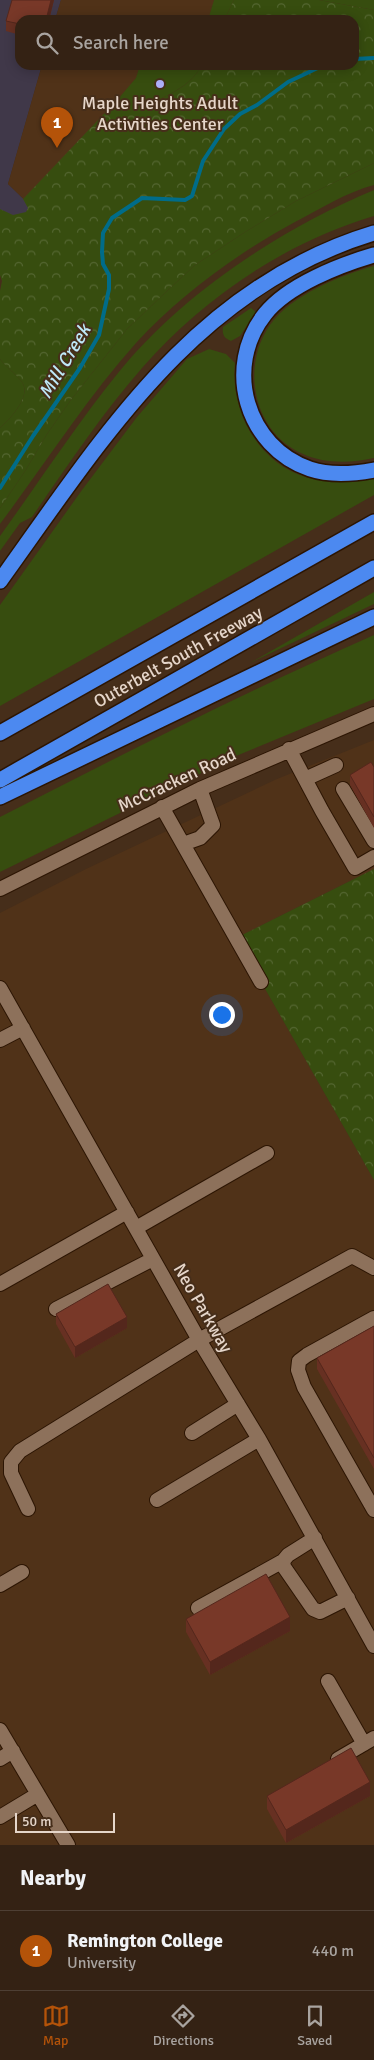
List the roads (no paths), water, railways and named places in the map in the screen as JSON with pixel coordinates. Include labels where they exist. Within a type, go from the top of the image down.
[{"type":"highway","points":[[0,581],[116,423],[154,378],[193,338],[229,307],[268,280],[310,257],[374,233]]},
{"type":"highway","points":[[374,255],[318,277],[277,302],[266,312],[252,335],[245,355],[243,370],[245,399],[250,412],[261,433],[280,452],[300,464],[321,472],[348,474],[374,470]]},
{"type":"highway","name":"Outerbelt South Freeway","points":[[0,733],[374,522]]},
{"type":"highway","name":"Outerbelt South Freeway","points":[[0,780],[374,568]]},
{"type":"highway","points":[[0,797],[374,617]]},
{"type":"street","name":"McCracken Road","points":[[0,889],[200,789],[374,714]]},
{"type":"street","points":[[290,749],[355,868],[374,858]]},
{"type":"street","points":[[305,779],[336,765]]},
{"type":"street","points":[[183,844],[200,838],[213,825],[200,789]]},
{"type":"street","points":[[344,789],[374,841]]},
{"type":"street","points":[[162,807],[261,982]]},
{"type":"street","name":"Neo Parkway","points":[[0,988],[199,1340],[260,1439],[374,1646]]},
{"type":"street","points":[[0,1040],[23,1028]]},
{"type":"street","points":[[136,1228],[267,1153]]},
{"type":"street","points":[[0,1284],[127,1212]]},
{"type":"street","points":[[28,1509],[11,1473],[11,1462],[20,1451],[199,1340],[352,1256],[374,1268]]},
{"type":"street","points":[[56,1309],[153,1259]]},
{"type":"street","points":[[374,1318],[307,1355],[299,1361],[298,1370],[304,1387],[374,1510]]},
{"type":"street","points":[[192,1433],[238,1404]]},
{"type":"street","points":[[156,1500],[260,1439]]},
{"type":"street","points":[[198,1608],[283,1561],[288,1555],[314,1538]]},
{"type":"street","points":[[283,1561],[284,1567],[313,1609],[320,1612],[348,1598]]},
{"type":"street","points":[[0,1585],[22,1572]]},
{"type":"street","points":[[328,1680],[369,1741],[329,1764]]},
{"type":"street","points":[[0,1730],[68,1845]]},
{"type":"street","points":[[0,1759],[13,1751]]},
{"type":"street","points":[[0,1817],[38,1794]]},
{"type":"waterway","name":"Mill Creek","points":[[359,59],[374,58]]},
{"type":"waterway","name":"Mill Creek","points":[[0,488],[80,368],[99,335],[109,289],[109,275],[103,264],[103,233],[112,218],[142,198],[185,200],[192,196],[203,161],[224,129],[240,114],[257,105],[288,82],[313,70]]},
{"type":"place","name":"Maple Heights Adult Activities Center","points":[[160,84]]},
{"type":"place","name":"Remington College","points":[[57,148]]}]
